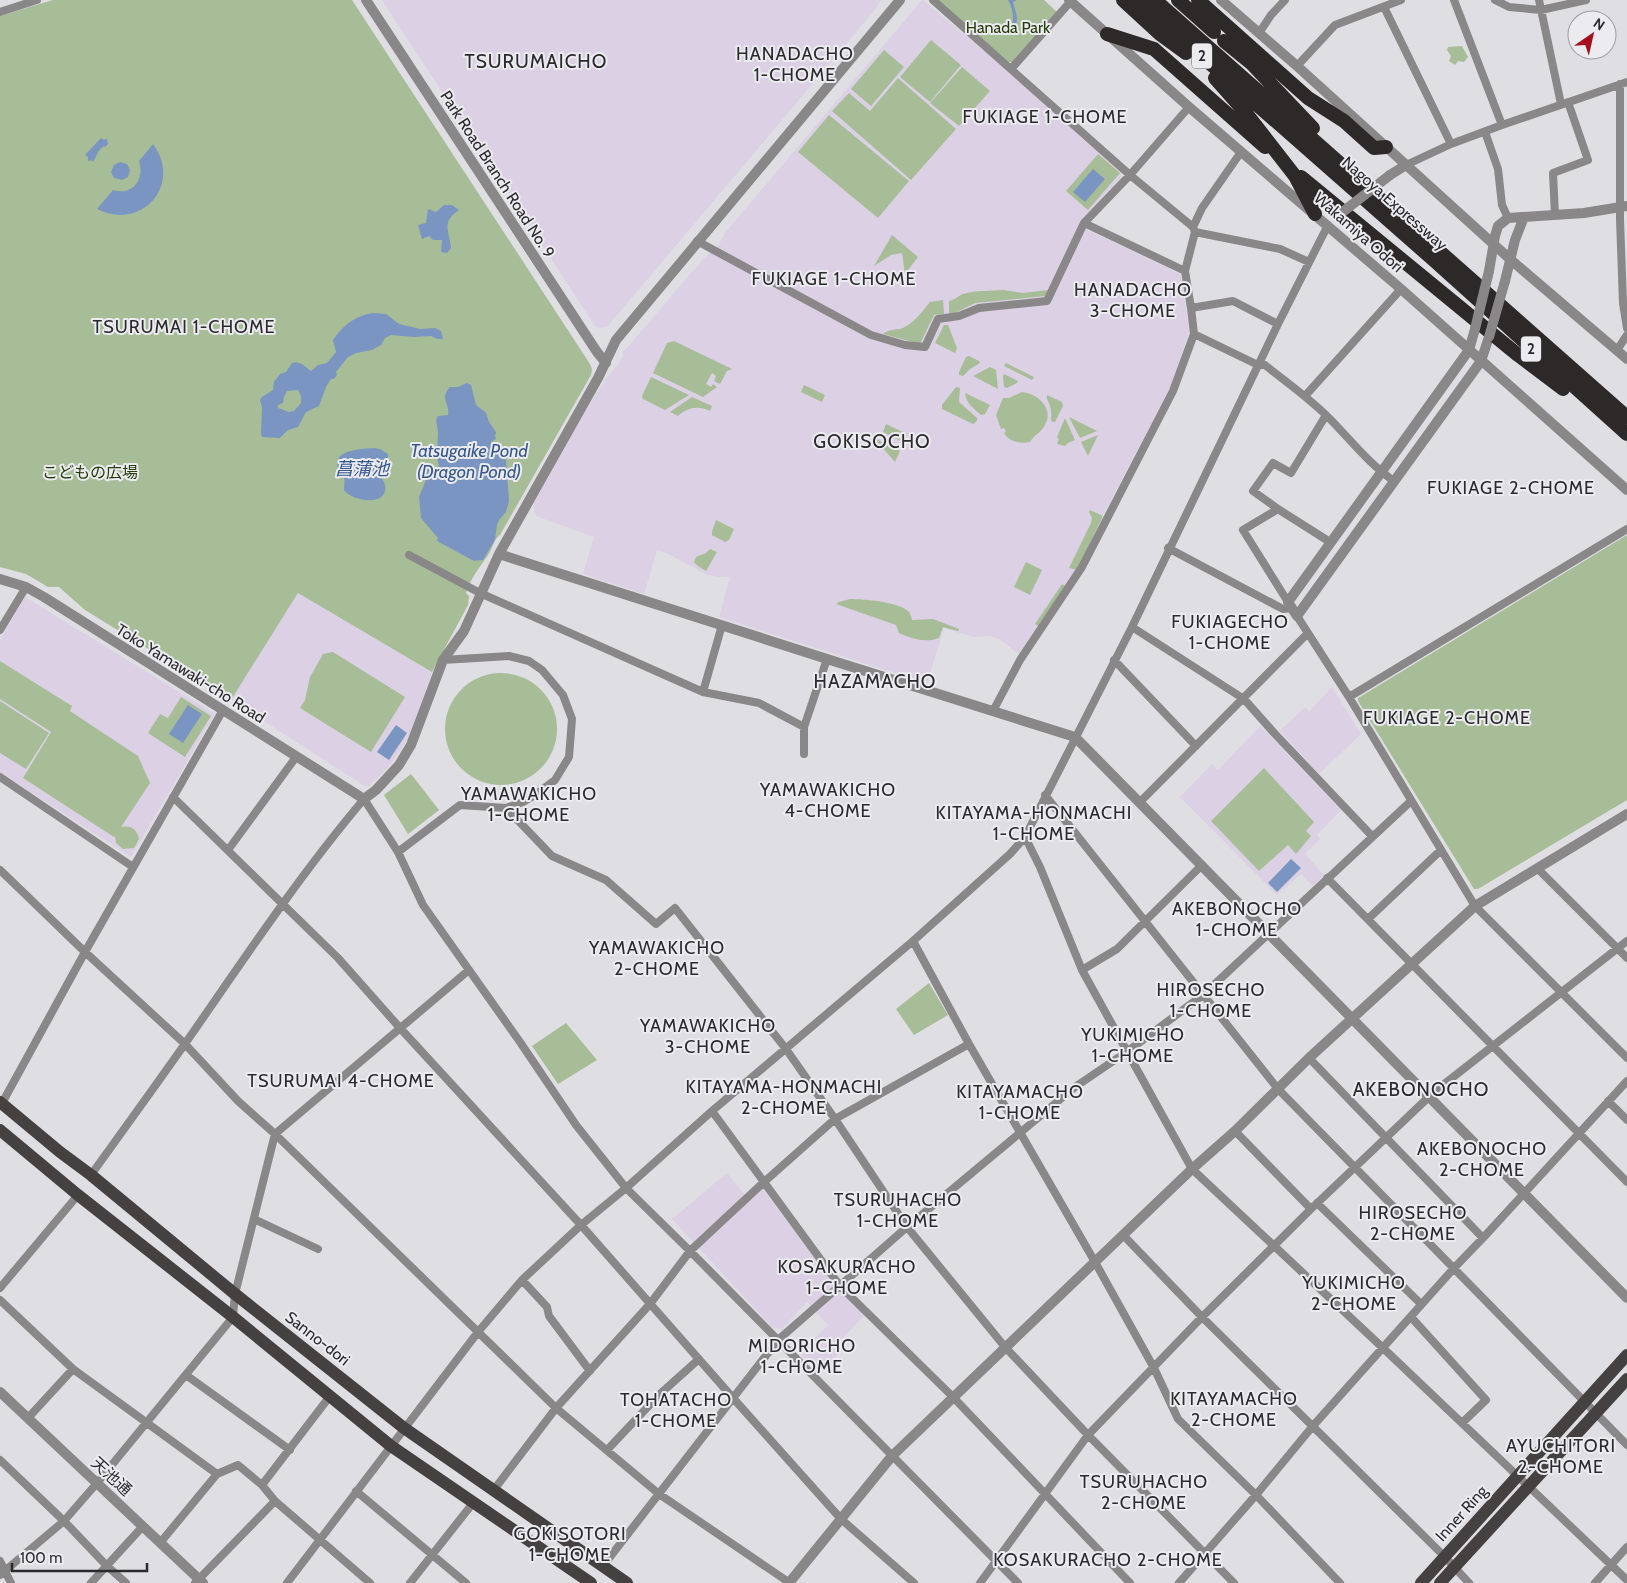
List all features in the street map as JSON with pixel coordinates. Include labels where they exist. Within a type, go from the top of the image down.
[{"type":"highway","points":[[1123,0],[1160,34],[1206,68],[1246,114],[1295,176],[1315,214]]},
{"type":"highway","name":"Nagoya Expressway","points":[[1138,0],[1443,254],[1627,416]]},
{"type":"highway","name":"Nagoya Expressway","points":[[1155,0],[1270,109],[1627,436]]},
{"type":"highway","points":[[1178,0],[1251,63],[1314,129],[1443,254]]},
{"type":"highway","points":[[1198,0],[1308,98],[1344,121],[1374,148],[1386,147]]},
{"type":"highway","points":[[1107,34],[1154,49],[1271,152]]},
{"type":"highway","points":[[1301,177],[1518,355],[1627,436]]},
{"type":"main road","name":"Sanno-dori","points":[[1,1104],[404,1428],[627,1583]]},
{"type":"main road","points":[[0,1130],[78,1195],[233,1317],[391,1446],[587,1582]]},
{"type":"main road","name":"Inner Ring","points":[[1421,1583],[1627,1355]]},
{"type":"main road","name":"Inner Ring","points":[[1440,1583],[1627,1379]]},
{"type":"street","points":[[0,12],[37,0]]},
{"type":"street","name":"Park Road Branch Road No. 9","points":[[366,0],[592,345],[606,363]]},
{"type":"street","points":[[91,1176],[185,1044],[282,902],[341,825],[398,765],[411,745],[443,660],[464,631],[499,554],[606,363],[616,340],[900,0]]},
{"type":"street","points":[[933,0],[1194,230],[1280,248],[1309,262]]},
{"type":"street","points":[[1221,0],[1297,66],[1511,260],[1627,359]]},
{"type":"street","points":[[1259,33],[1271,15],[1285,0]]},
{"type":"street","points":[[1297,66],[1335,25],[1401,0]]},
{"type":"street","points":[[1454,0],[1502,125]]},
{"type":"street","points":[[1495,0],[1509,6],[1541,10],[1586,0]]},
{"type":"street","points":[[1539,0],[1564,103],[1588,160],[1553,173],[1555,215]]},
{"type":"street","points":[[1011,69],[1070,1]]},
{"type":"street","name":"Wakamiya Odori","points":[[1070,1],[1189,107],[1401,288],[1627,490]]},
{"type":"street","points":[[1384,7],[1451,144]]},
{"type":"street","points":[[286,1583],[478,1332],[522,1280],[581,1225],[626,1188],[712,1111],[913,941],[1010,854],[1025,837],[1132,627],[1168,548],[1328,225],[1390,175],[1406,165],[1451,144],[1623,83],[1625,303],[1627,328]]},
{"type":"street","points":[[697,242],[872,335],[904,345],[924,347],[938,319],[959,316],[979,308],[1047,301],[1084,223],[1130,175],[1189,107]]},
{"type":"street","points":[[1485,132],[1498,169],[1502,205],[1508,218]]},
{"type":"street","points":[[993,711],[1020,660],[1082,567],[1172,391],[1194,334],[1192,308],[1185,271],[1194,230],[1202,208],[1241,152]]},
{"type":"street","points":[[1292,609],[1330,542],[1469,350],[1498,226],[1508,218],[1584,213],[1624,206]]},
{"type":"street","points":[[1292,609],[1394,481],[1481,361],[1511,260],[1515,240],[1524,218]]},
{"type":"street","points":[[1084,223],[1185,271]]},
{"type":"street","points":[[1305,396],[1401,288]]},
{"type":"street","points":[[1192,308],[1233,301],[1278,324]]},
{"type":"street","points":[[1194,334],[1258,365],[1264,365],[1305,396],[1381,472],[1394,481]]},
{"type":"street","points":[[1617,350],[1627,335]]},
{"type":"street","points":[[1326,415],[1291,473],[1273,463],[1253,491],[1330,542]]},
{"type":"street","points":[[1278,509],[1242,530],[1349,698],[1475,906],[1627,1058]]},
{"type":"street","points":[[1349,698],[1627,529]]},
{"type":"street","points":[[1168,548],[1283,609],[1292,609]]},
{"type":"street","points":[[499,554],[1075,737],[1269,932],[1428,1097],[1627,1298]]},
{"type":"street","points":[[410,555],[480,593],[703,692],[759,703],[804,727]]},
{"type":"street","name":"Toko Yamawaki-cho Road","points":[[0,579],[26,587],[364,799]]},
{"type":"street","points":[[0,630],[26,587]]},
{"type":"street","points":[[703,692],[722,625]]},
{"type":"street","points":[[1132,627],[1244,699],[1372,836]]},
{"type":"street","points":[[1140,802],[1244,699],[1308,632]]},
{"type":"street","points":[[398,852],[460,805],[506,808],[530,798],[555,780],[569,758],[572,719],[563,695],[542,670],[529,661],[509,656],[443,660]]},
{"type":"street","points":[[804,754],[804,727],[827,659]]},
{"type":"street","points":[[1114,660],[1196,746]]},
{"type":"street","points":[[1,1104],[223,710]]},
{"type":"street","points":[[228,850],[296,757]]},
{"type":"street","points":[[1,780],[133,867]]},
{"type":"street","points":[[1045,795],[1278,1089],[1627,1445]]},
{"type":"street","points":[[173,797],[338,958],[581,1225],[841,1519],[914,1583]]},
{"type":"street","points":[[364,799],[398,852],[423,905],[576,1125],[626,1188],[1018,1583]]},
{"type":"street","points":[[602,1566],[778,1340],[907,1227],[1075,1087],[1128,1051],[1203,995],[1411,801]]},
{"type":"street","points":[[506,808],[552,856],[606,880],[656,924],[675,908],[786,1049],[907,1227],[1005,1347],[1088,1435],[1234,1583]]},
{"type":"street","points":[[0,870],[185,1044],[238,1101],[275,1134],[556,1408],[659,1494],[790,1583],[892,1456],[1192,1169],[1235,1131],[1309,1058],[1475,906],[1627,814]]},
{"type":"street","points":[[1025,837],[1040,867],[1082,970],[1192,1169],[1627,1580]]},
{"type":"street","points":[[1368,919],[1441,850]]},
{"type":"street","points":[[1082,970],[1117,949],[1202,865]]},
{"type":"street","points":[[1537,868],[1627,958]]},
{"type":"street","points":[[1327,878],[1627,1182]]},
{"type":"street","points":[[913,941],[968,1044],[1095,1262],[1154,1368],[1178,1418],[1256,1495],[1340,1583]]},
{"type":"street","points":[[980,1583],[1088,1435],[1310,1209],[1428,1097],[1627,941]]},
{"type":"street","points":[[3,1573],[64,1521],[233,1317],[235,1294],[275,1134],[468,970]]},
{"type":"street","points":[[493,1491],[556,1408],[650,1304],[690,1251],[835,1119],[968,1044]]},
{"type":"street","points":[[1309,1058],[1483,1238]]},
{"type":"street","points":[[1178,1583],[1256,1495],[1312,1427],[1411,1316],[1627,1081]]},
{"type":"street","points":[[1608,1101],[1627,1120]]},
{"type":"street","points":[[712,1111],[840,1286],[953,1397],[1130,1583]]},
{"type":"street","points":[[1235,1131],[1310,1209]]},
{"type":"street","points":[[0,1288],[78,1195]]},
{"type":"street","points":[[1317,1203],[1422,1304]]},
{"type":"street","points":[[254,1219],[318,1250]]},
{"type":"street","points":[[1124,1236],[1202,1318],[1444,1556],[1469,1583]]},
{"type":"street","points":[[522,1280],[547,1307],[548,1316],[590,1370]]},
{"type":"street","points":[[0,1300],[73,1369],[218,1474]]},
{"type":"street","points":[[1411,1316],[1486,1400],[1462,1423]]},
{"type":"street","points":[[607,1450],[660,1394],[699,1359]]},
{"type":"street","points":[[28,1418],[73,1369]]},
{"type":"street","points":[[186,1375],[290,1450]]},
{"type":"street","name":"天池通","points":[[0,1392],[160,1542],[199,1582]]},
{"type":"street","points":[[262,1485],[330,1396]]},
{"type":"street","points":[[0,1460],[126,1583]]},
{"type":"street","points":[[160,1542],[218,1474],[238,1465],[262,1485],[275,1501],[370,1583]]},
{"type":"street","points":[[356,1491],[466,1583]]},
{"type":"street","points":[[199,1582],[275,1501]]},
{"type":"street","points":[[410,1583],[434,1555],[473,1503]]},
{"type":"street","points":[[91,1583],[143,1526]]},
{"type":"street","points":[[1595,1583],[1627,1547]]},
{"type":"street","points":[[0,1561],[3,1573],[11,1583]]},
{"type":"shaded area","points":[[382,0],[881,0],[607,327],[599,328],[595,326]]},
{"type":"shaded area","points":[[922,0],[1009,72],[1121,172],[1121,177],[1079,226],[1180,274],[1189,332],[1171,386],[1098,524],[1079,566],[1018,654],[1001,640],[990,636],[973,637],[944,628],[927,683],[719,617],[730,577],[708,575],[657,550],[644,594],[583,574],[594,537],[536,516],[533,505],[584,413],[606,379],[620,362],[623,355],[622,352],[704,258],[718,246],[725,233]]},
{"type":"shaded area","points":[[298,593],[432,672],[411,731],[404,745],[389,766],[369,786],[365,786],[231,700]]},
{"type":"shaded area","points":[[25,597],[215,714],[131,857],[0,772],[0,640]]},
{"type":"shaded area","points":[[1332,687],[1361,734],[1319,774],[1280,731],[1305,707],[1309,712]]},
{"type":"shaded area","points":[[1260,726],[1341,810],[1317,835],[1320,839],[1305,854],[1324,875],[1313,886],[1301,874],[1277,895],[1180,797],[1212,764],[1218,770]]},
{"type":"shaded area","points":[[727,1173],[749,1200],[762,1188],[834,1283],[865,1315],[839,1342],[845,1348],[818,1373],[800,1353],[828,1325],[807,1302],[782,1329],[772,1327],[672,1219]]},
{"type":"green space","name":"こどもの広場","points":[[53,0],[352,0],[590,364],[592,369],[591,375],[500,535],[471,582],[466,593],[469,596],[468,605],[432,672],[298,593],[231,700],[85,610],[59,587],[48,587],[26,574],[0,567],[0,16]]},
{"type":"green space","name":"Hanada Park","points":[[937,0],[1044,0],[1057,12],[1014,62],[1007,62]]},
{"type":"green space","points":[[931,40],[961,65],[930,102],[900,77]]},
{"type":"green space","points":[[1462,46],[1468,57],[1464,62],[1458,61],[1455,65],[1449,61],[1451,56],[1447,50],[1448,47]]},
{"type":"green space","points":[[884,50],[904,67],[871,106],[851,89]]},
{"type":"green space","points":[[962,67],[990,91],[959,126],[930,103]]},
{"type":"green space","points":[[898,78],[956,129],[911,180],[832,111],[849,93],[870,111]]},
{"type":"green space","points":[[829,115],[909,181],[878,218],[798,152]]},
{"type":"green space","points":[[1098,154],[1120,173],[1088,210],[1066,191]]},
{"type":"green space","points":[[892,235],[918,257],[905,274],[902,253],[891,255],[874,266]]},
{"type":"green space","points":[[1004,290],[1023,293],[1048,290],[1045,296],[975,303],[955,313],[949,313],[949,301],[963,294],[978,291]]},
{"type":"green space","points":[[943,300],[944,314],[934,315],[920,344],[883,334],[907,326],[930,302]]},
{"type":"green space","points":[[944,325],[948,325],[957,348],[955,353],[935,343]]},
{"type":"green space","points":[[674,341],[732,369],[727,371],[720,384],[714,381],[716,376],[712,373],[706,384],[711,387],[713,384],[717,387],[703,397],[653,373],[667,343]]},
{"type":"green space","points":[[969,356],[980,363],[963,376],[959,375],[966,357]]},
{"type":"green space","points":[[1006,363],[1034,377],[1032,380],[1004,366]]},
{"type":"green space","points":[[990,367],[996,370],[998,389],[973,376]]},
{"type":"green space","points":[[1004,374],[1018,381],[1017,383],[1007,388],[1004,387]]},
{"type":"green space","points":[[651,377],[689,395],[665,410],[643,399],[642,396]]},
{"type":"green space","points":[[804,385],[825,395],[822,402],[801,392]]},
{"type":"green space","points":[[956,387],[960,388],[959,402],[977,418],[977,421],[973,424],[942,409],[942,405]]},
{"type":"green space","points":[[1022,392],[1029,393],[1040,400],[1044,404],[1048,415],[1047,422],[1041,430],[1027,443],[1016,442],[1006,436],[1004,433],[1006,431],[1004,428],[1001,429],[996,415],[1003,398],[1009,398]]},
{"type":"green space","points":[[965,393],[990,405],[985,414],[981,415],[968,403]]},
{"type":"green space","points":[[1047,395],[1062,402],[1063,406],[1055,422],[1051,421],[1051,409]]},
{"type":"green space","points":[[692,397],[712,406],[710,411],[693,408],[678,416],[670,412]]},
{"type":"green space","points":[[1069,417],[1097,431],[1080,438]]},
{"type":"green space","points":[[1065,418],[1075,440],[1065,446],[1057,444],[1059,439],[1057,437]]},
{"type":"green space","points":[[886,424],[907,434],[903,442],[883,432]]},
{"type":"green space","points":[[1098,435],[1088,456],[1081,442]]},
{"type":"green space","points":[[874,438],[900,451],[895,462]]},
{"type":"green space","points":[[1090,510],[1103,516],[1077,570],[1069,568],[1091,523]]},
{"type":"green space","points":[[716,520],[734,529],[729,540],[725,542],[712,535]]},
{"type":"green space","points":[[1627,535],[1627,800],[1478,889],[1474,889],[1358,701],[1358,698]]},
{"type":"green space","points":[[710,549],[717,552],[706,571],[694,562],[696,557]]},
{"type":"green space","points":[[1026,562],[1042,570],[1030,595],[1014,587]]},
{"type":"green space","points":[[1062,584],[1065,586],[1038,626],[1035,624]]},
{"type":"green space","points":[[850,599],[890,603],[904,609],[909,613],[912,620],[933,619],[959,630],[943,627],[939,638],[929,640],[914,639],[899,633],[896,625],[836,604]]},
{"type":"green space","points":[[333,652],[405,697],[371,752],[300,708],[305,700],[310,677],[323,654]]},
{"type":"green space","points":[[0,661],[72,706],[70,711],[138,756],[150,783],[121,827],[131,827],[137,833],[139,839],[134,848],[123,849],[116,843],[115,836],[23,778],[51,732],[0,699]]},
{"type":"green space","points":[[501,673],[522,678],[540,690],[552,708],[557,729],[552,750],[540,768],[522,780],[501,785],[480,780],[462,768],[450,750],[445,729],[450,708],[462,690],[480,678]]},
{"type":"green space","points":[[181,697],[211,716],[185,757],[148,733],[160,714],[168,718]]},
{"type":"green space","points":[[0,701],[49,733],[26,769],[0,753]]},
{"type":"green space","points":[[1264,768],[1314,822],[1306,831],[1311,836],[1296,854],[1288,845],[1259,871],[1211,821]]},
{"type":"green space","points":[[411,774],[439,810],[408,834],[384,795]]},
{"type":"green space","points":[[929,983],[948,1015],[914,1035],[896,1009]]},
{"type":"green space","points":[[566,1023],[597,1060],[558,1084],[532,1046]]},
{"type":"water","points":[[1008,0],[1017,0],[1013,2],[1017,22],[1009,32],[998,31],[997,25],[999,23],[1003,28],[1011,26],[1013,13]]},
{"type":"water","points":[[101,138],[107,139],[108,144],[100,149],[93,162],[91,160],[88,161],[88,157],[85,155]]},
{"type":"water","points":[[153,144],[161,159],[163,174],[160,188],[153,200],[142,209],[129,214],[114,214],[97,209],[113,190],[126,191],[135,185],[140,174],[139,161]]},
{"type":"water","points":[[120,162],[127,164],[130,170],[128,177],[122,180],[114,178],[111,172],[114,165]]},
{"type":"water","points":[[1093,169],[1105,179],[1085,202],[1073,192]]},
{"type":"water","points":[[444,205],[452,205],[459,210],[453,214],[448,223],[451,248],[447,253],[441,252],[442,240],[433,240],[429,236],[422,239],[418,225],[426,223],[428,209],[436,212]]},
{"type":"water","points":[[372,313],[386,314],[399,324],[420,329],[435,328],[441,331],[443,339],[431,336],[391,335],[385,338],[381,345],[372,350],[356,353],[348,357],[336,372],[337,375],[334,379],[331,379],[326,387],[319,406],[306,412],[298,427],[288,430],[280,438],[262,437],[262,407],[260,400],[273,390],[274,382],[280,374],[286,372],[292,363],[300,363],[311,371],[318,365],[327,363],[336,352],[333,340],[345,326],[360,316]],"holes":[[[298,390],[301,396],[301,403],[294,411],[289,412],[278,408],[278,405],[283,403],[287,391]]]},
{"type":"water","name":"Tatsugaike Pond (Dragon Pond)","points":[[467,383],[471,385],[476,405],[486,413],[489,422],[496,432],[496,439],[491,442],[506,460],[509,501],[506,512],[497,525],[495,540],[483,560],[474,561],[437,541],[438,538],[421,518],[419,497],[426,480],[424,468],[435,470],[439,466],[436,420],[438,416],[448,415],[445,395],[450,387],[458,387]]},
{"type":"water","name":"菖蒲池","points":[[374,448],[388,454],[388,463],[380,474],[385,485],[385,492],[382,497],[376,499],[369,500],[355,497],[344,490],[344,478],[338,469],[337,462],[340,457],[350,451]]},
{"type":"water","points":[[188,705],[202,714],[183,743],[169,734]]},
{"type":"water","points":[[396,725],[407,733],[389,760],[377,752]]},
{"type":"water","points":[[1291,859],[1301,868],[1277,892],[1268,883]]},
{"type":"district","name":"TSURUMAICHO","points":[[536,61]]},
{"type":"district","name":"HANADACHO 1-CHOME","points":[[795,64]]},
{"type":"district","name":"FUKIAGE 1-CHOME","points":[[1045,117]]},
{"type":"district","name":"FUKIAGE 1-CHOME","points":[[834,279]]},
{"type":"district","name":"HANADACHO 3-CHOME","points":[[1133,300]]},
{"type":"district","name":"TSURUMAI 1-CHOME","points":[[184,327]]},
{"type":"district","name":"GOKISOCHO","points":[[872,441]]},
{"type":"district","name":"FUKIAGE 2-CHOME","points":[[1511,488]]},
{"type":"district","name":"FUKIAGECHO 1-CHOME","points":[[1230,632]]},
{"type":"district","name":"HAZAMACHO","points":[[875,681]]},
{"type":"district","name":"FUKIAGE 2-CHOME","points":[[1447,718]]},
{"type":"district","name":"YAMAWAKICHO 4-CHOME","points":[[828,800]]},
{"type":"district","name":"YAMAWAKICHO 1-CHOME","points":[[529,804]]},
{"type":"district","name":"KITAYAMA-HONMACHI 1-CHOME","points":[[1034,823]]},
{"type":"district","name":"AKEBONOCHO 1-CHOME","points":[[1237,920]]},
{"type":"district","name":"YAMAWAKICHO 2-CHOME","points":[[657,958]]},
{"type":"district","name":"HIROSECHO 1-CHOME","points":[[1211,1000]]},
{"type":"district","name":"YAMAWAKICHO 3-CHOME","points":[[708,1036]]},
{"type":"district","name":"YUKIMICHO 1-CHOME","points":[[1133,1045]]},
{"type":"district","name":"TSURUMAI 4-CHOME","points":[[341,1081]]},
{"type":"district","name":"AKEBONOCHO","points":[[1421,1089]]},
{"type":"district","name":"KITAYAMA-HONMACHI 2-CHOME","points":[[784,1097]]},
{"type":"district","name":"KITAYAMACHO 1-CHOME","points":[[1020,1102]]},
{"type":"district","name":"AKEBONOCHO 2-CHOME","points":[[1482,1159]]},
{"type":"district","name":"TSURUHACHO 1-CHOME","points":[[898,1210]]},
{"type":"district","name":"HIROSECHO 2-CHOME","points":[[1413,1223]]},
{"type":"district","name":"KOSAKURACHO 1-CHOME","points":[[847,1277]]},
{"type":"district","name":"YUKIMICHO 2-CHOME","points":[[1354,1294]]},
{"type":"district","name":"MIDORICHO 1-CHOME","points":[[802,1356]]},
{"type":"district","name":"KITAYAMACHO 2-CHOME","points":[[1234,1409]]},
{"type":"district","name":"TOHATACHO 1-CHOME","points":[[676,1410]]},
{"type":"district","name":"AYUCHITORI 2-CHOME","points":[[1561,1456]]},
{"type":"district","name":"TSURUHACHO 2-CHOME","points":[[1144,1492]]},
{"type":"district","name":"GOKISOTORI 1-CHOME","points":[[570,1544]]},
{"type":"district","name":"KOSAKURACHO 2-CHOME","points":[[1108,1560]]}]
